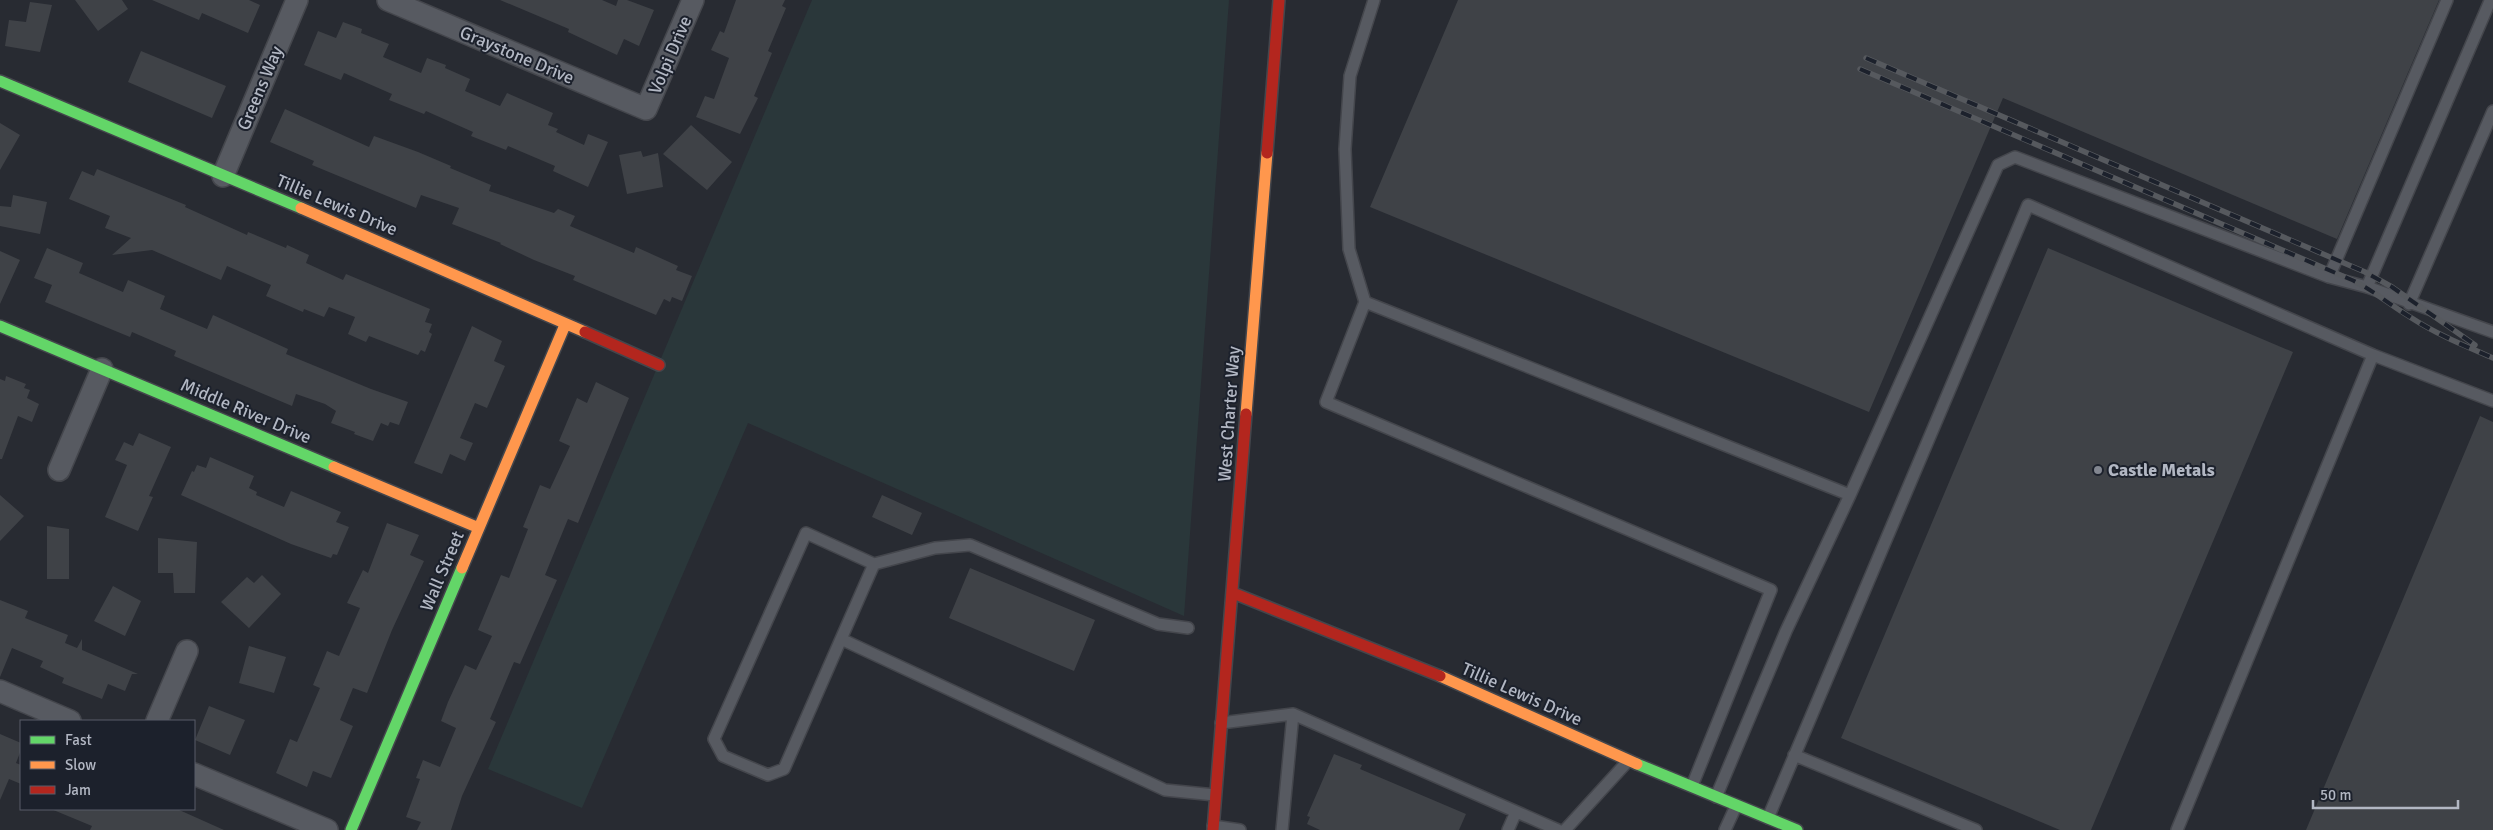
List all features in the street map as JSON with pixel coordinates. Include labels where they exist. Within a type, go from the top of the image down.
[{"type":"main road","name":"West Charter Way","points":[[1213,828],[1278,0]]},
{"type":"main road","name":"Tillie Lewis Drive","points":[[0,81],[465,278],[565,325],[659,365]]},
{"type":"main road","name":"Wall Street","points":[[351,830],[565,325]]},
{"type":"main road","name":"Middle River Drive","points":[[0,326],[479,528]]},
{"type":"main road","name":"Tillie Lewis Drive","points":[[1233,592],[1434,674],[1716,798],[1796,830]]},
{"type":"street","name":"Greens Way","points":[[223,176],[297,0]]},
{"type":"street","name":"Graystone Drive","points":[[388,0],[646,110]]},
{"type":"street","name":"Volpi Drive","points":[[646,110],[693,0]]},
{"type":"street","points":[[59,470],[102,369]]},
{"type":"street","points":[[157,720],[186,651]]},
{"type":"street","points":[[0,691],[68,720]]},
{"type":"street","points":[[195,774],[327,830]]},
{"type":"lane","points":[[1374,0],[1350,76],[1345,149],[1349,249],[1365,302],[1326,402],[1771,590],[1692,787]]},
{"type":"lane","points":[[2330,277],[2447,0]]},
{"type":"lane","points":[[2367,287],[2490,1]]},
{"type":"lane","points":[[2409,304],[2493,111]]},
{"type":"lane","points":[[1716,798],[1786,631],[1850,495],[1998,165],[2015,157],[2330,277],[2367,287],[2409,304],[2493,332]]},
{"type":"lane","points":[[1767,818],[2028,205],[2373,355],[2493,401]]},
{"type":"lane","points":[[1365,302],[1850,495]]},
{"type":"lane","points":[[2177,830],[2373,355]]},
{"type":"lane","points":[[874,564],[784,769],[768,776],[723,756],[714,739],[806,533],[874,564],[935,548],[970,545],[1158,624],[1188,628]]},
{"type":"lane","points":[[841,639],[1165,790],[1216,795]]},
{"type":"lane","points":[[1221,723],[1294,714],[1558,830]]},
{"type":"lane","points":[[1282,830],[1294,714]]},
{"type":"lane","points":[[1794,755],[1976,830]]},
{"type":"lane","points":[[1565,830],[1628,760]]},
{"type":"lane","points":[[1725,830],[1736,806]]},
{"type":"lane","points":[[1508,830],[1516,812]]},
{"type":"lane","points":[[1213,828],[1240,830]]},
{"type":"shaded area","points":[[812,0],[1229,0],[1184,616],[748,423],[582,808],[488,769]]},
{"type":"building","points":[[75,0],[122,0],[128,9],[98,31]]},
{"type":"building","points":[[152,0],[249,0],[260,5],[248,33],[202,13],[199,20]]},
{"type":"building","points":[[500,0],[602,0],[616,6],[618,0],[627,0],[654,10],[639,46],[624,39],[617,55],[568,32],[569,29]]},
{"type":"building","points":[[736,0],[785,0],[782,6],[786,8],[768,51],[772,53],[754,96],[758,98],[740,134],[696,117],[705,96],[714,99],[729,58],[711,50],[720,31],[724,33]]},
{"type":"building","points":[[1458,0],[2439,0],[2337,239],[2003,98],[1869,412],[1370,207]]},
{"type":"building","points":[[30,2],[52,5],[40,52],[5,46],[9,20],[26,22]]},
{"type":"building","points":[[343,22],[362,29],[361,33],[389,44],[383,57],[421,73],[427,58],[446,65],[445,68],[470,79],[465,91],[500,106],[507,93],[553,113],[548,125],[558,129],[556,132],[584,145],[588,134],[608,142],[588,187],[553,171],[555,166],[508,146],[506,150],[471,136],[473,132],[426,111],[424,114],[389,100],[392,94],[344,73],[341,80],[304,65],[318,31],[336,38]]},
{"type":"building","points":[[141,51],[226,86],[212,118],[128,82]]},
{"type":"building","points":[[285,109],[369,147],[374,136],[418,152],[491,185],[489,191],[554,213],[558,209],[575,216],[570,226],[634,253],[636,247],[678,266],[676,270],[692,276],[682,301],[672,297],[670,302],[664,299],[656,315],[573,280],[575,276],[534,260],[501,243],[452,224],[459,208],[421,195],[416,208],[312,165],[314,161],[270,142]]},
{"type":"building","points":[[0,123],[20,135],[0,170]]},
{"type":"building","points":[[691,125],[732,162],[707,190],[663,154]]},
{"type":"building","points":[[641,151],[643,157],[658,153],[663,187],[627,194],[619,155]]},
{"type":"building","points":[[97,169],[186,205],[185,207],[247,235],[248,232],[286,248],[287,245],[309,255],[306,263],[343,280],[346,274],[430,309],[425,322],[432,324],[429,332],[432,334],[425,352],[421,350],[418,355],[369,336],[366,342],[348,334],[355,317],[329,307],[324,317],[304,309],[303,312],[266,296],[271,285],[227,266],[221,280],[152,250],[112,255],[131,238],[105,228],[110,216],[69,199],[82,171],[94,176]]},
{"type":"building","points":[[13,195],[47,202],[40,234],[0,226],[0,206],[11,207]]},
{"type":"building","points":[[47,248],[83,263],[79,273],[123,292],[128,280],[165,296],[160,309],[207,329],[213,315],[288,349],[286,354],[408,402],[399,425],[390,422],[388,426],[381,423],[373,441],[331,423],[336,411],[325,404],[296,394],[292,406],[174,356],[176,351],[132,332],[130,337],[45,302],[52,285],[34,278]]},
{"type":"building","name":"Castle Metals","points":[[2048,248],[2293,352],[2091,830],[2060,830],[1841,738]]},
{"type":"building","points":[[0,251],[20,260],[0,304]]},
{"type":"building","points":[[472,326],[502,341],[494,361],[505,366],[487,408],[475,403],[460,438],[473,443],[465,461],[450,454],[442,474],[414,463]]},
{"type":"building","points":[[6,376],[26,384],[24,388],[30,390],[27,398],[39,404],[32,422],[18,416],[2,459],[0,459],[0,379],[5,381]]},
{"type":"building","points":[[596,382],[629,398],[578,523],[568,519],[545,575],[557,580],[520,664],[514,662],[490,719],[496,722],[462,796],[451,830],[417,830],[421,822],[406,817],[420,779],[416,778],[423,760],[440,767],[456,728],[441,721],[448,702],[465,665],[476,670],[492,636],[478,630],[501,575],[509,578],[528,529],[523,527],[540,485],[550,489],[570,446],[559,441],[577,398],[587,403]]},
{"type":"building","points":[[2480,416],[2493,422],[2493,830],[2306,830]]},
{"type":"building","points":[[139,433],[171,447],[149,496],[153,497],[138,531],[105,517],[127,465],[115,460],[124,442],[133,446]]},
{"type":"building","points":[[210,457],[254,476],[249,488],[257,492],[256,495],[284,507],[291,491],[341,512],[336,522],[349,527],[337,555],[333,554],[331,558],[291,544],[181,495],[192,471],[194,472],[197,465],[206,468]]},
{"type":"building","points":[[0,495],[24,516],[0,541]]},
{"type":"building","points":[[882,495],[922,513],[912,535],[872,517]]},
{"type":"building","points":[[387,523],[419,535],[410,555],[424,561],[392,630],[367,693],[353,688],[340,720],[353,726],[331,778],[313,771],[307,787],[276,773],[290,739],[297,742],[320,688],[313,685],[327,651],[339,656],[360,608],[347,603],[363,570],[368,573]]},
{"type":"building","points":[[47,526],[69,529],[69,579],[47,579]]},
{"type":"building","points":[[158,538],[197,542],[195,593],[174,593],[173,573],[158,573]]},
{"type":"building","points":[[970,568],[1095,620],[1074,671],[949,618]]},
{"type":"building","points":[[262,575],[281,594],[249,628],[221,602],[247,577],[254,583]]},
{"type":"building","points":[[113,586],[141,601],[125,636],[94,621]]},
{"type":"building","points":[[0,600],[28,611],[25,618],[68,635],[65,643],[77,648],[82,639],[82,650],[138,674],[132,674],[125,691],[108,684],[102,699],[62,683],[64,678],[40,667],[43,661],[12,648],[0,677]]},
{"type":"building","points":[[249,646],[286,657],[274,693],[239,683]]},
{"type":"building","points":[[209,706],[245,720],[230,755],[195,740]]},
{"type":"building","points":[[0,734],[20,743],[20,753],[16,763],[20,765],[20,784],[9,779],[0,800]]},
{"type":"building","points":[[1334,754],[1362,765],[1360,769],[1466,814],[1459,830],[1320,830],[1307,824],[1310,817],[1307,816]]},
{"type":"building","points":[[53,810],[179,810],[224,830],[90,830],[92,826]]},
{"type":"railway","points":[[1866,58],[2365,272],[2392,287],[2475,345]]},
{"type":"railway","points":[[1860,69],[2352,280],[2430,329],[2493,358]]},
{"type":"traffic: fast","points":[[0,81],[301,208]]},
{"type":"traffic: fast","points":[[0,326],[334,467]]},
{"type":"traffic: fast","points":[[351,830],[462,568]]},
{"type":"traffic: fast","points":[[1637,764],[1797,830]]},
{"type":"traffic: slow","points":[[1246,414],[1267,153]]},
{"type":"traffic: slow","points":[[301,208],[585,332]]},
{"type":"traffic: slow","points":[[462,568],[565,325]]},
{"type":"traffic: slow","points":[[334,467],[479,528]]},
{"type":"traffic: slow","points":[[1440,676],[1637,764]]},
{"type":"traffic: jam","points":[[1267,153],[1279,0]]},
{"type":"traffic: jam","points":[[585,332],[659,365]]},
{"type":"traffic: jam","points":[[1213,830],[1246,414]]},
{"type":"traffic: jam","points":[[1233,593],[1440,676]]},
{"type":"place","name":"Castle Metals","points":[[2098,470]]}]
